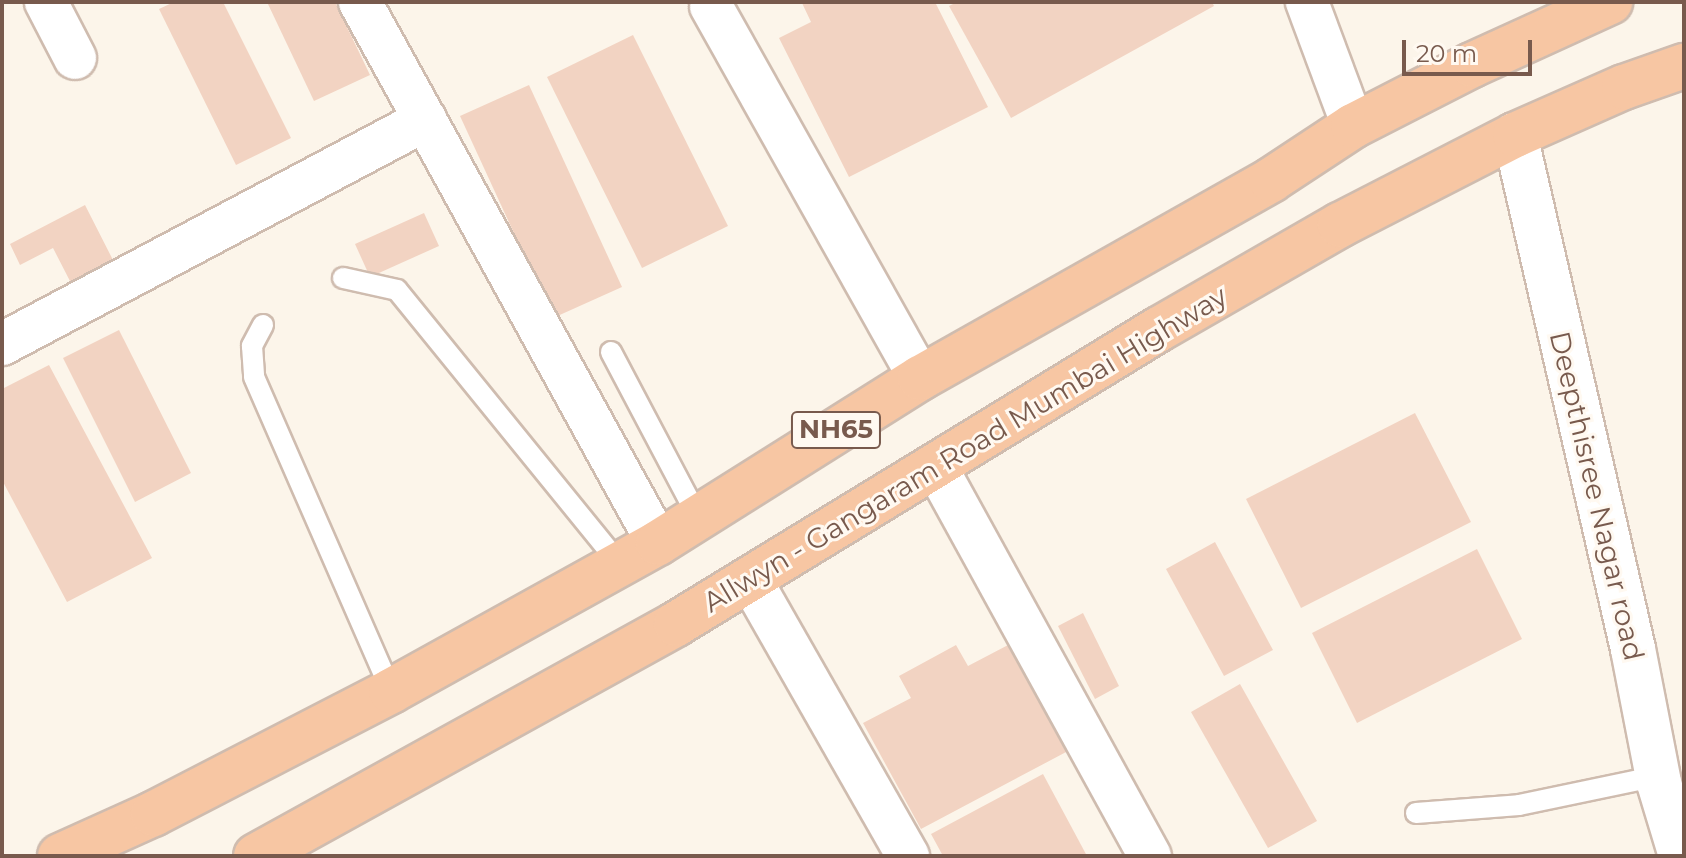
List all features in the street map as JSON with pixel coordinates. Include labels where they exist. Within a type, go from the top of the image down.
[{"type":"highway","name":"NH65","points":[[60,856],[153,814],[391,691],[658,543],[920,378],[1271,180],[1353,126],[1472,65],[1608,2]]},
{"type":"highway","name":"Allwyn - Gangaram Road Mumbai Highway","points":[[282,850],[662,632],[1159,329],[1340,225],[1515,135],[1624,87],[1684,66]]},
{"type":"street","points":[[46,2],[75,58]]},
{"type":"street","points":[[360,2],[658,543]]},
{"type":"street","points":[[1307,2],[1353,126]]},
{"type":"street","points":[[711,6],[920,378]]},
{"type":"street","points":[[2,344],[425,120]]},
{"type":"street","name":"Deepthisree Nagar road","points":[[1515,135],[1629,634],[1658,779],[1680,852]]},
{"type":"street","points":[[936,467],[1150,856]]},
{"type":"street","points":[[750,579],[908,856]]},
{"type":"lane","points":[[343,278],[397,290],[620,564]]},
{"type":"lane","points":[[263,325],[252,346],[254,377],[391,691]]},
{"type":"lane","points":[[611,352],[698,517]]},
{"type":"lane","points":[[1416,813],[1519,805],[1658,779]]},
{"type":"building","points":[[174,2],[223,2],[291,138],[236,165],[159,9]]},
{"type":"building","points":[[267,2],[335,2],[370,75],[314,101]]},
{"type":"building","points":[[935,2],[988,107],[849,177],[779,38],[811,22],[802,3]]},
{"type":"building","points":[[957,2],[1212,2],[1214,6],[1011,118],[949,6]]},
{"type":"building","points":[[633,35],[728,226],[642,268],[547,77]]},
{"type":"building","points":[[529,85],[622,287],[553,318],[460,116]]},
{"type":"building","points":[[85,205],[115,264],[72,285],[53,248],[20,265],[10,244]]},
{"type":"building","points":[[424,213],[439,246],[370,277],[355,244]]},
{"type":"building","points":[[119,330],[191,473],[135,502],[63,358]]},
{"type":"building","points":[[49,365],[152,558],[67,602],[2,480],[2,389]]},
{"type":"building","points":[[1415,413],[1471,522],[1301,608],[1246,499]]},
{"type":"building","points":[[1215,542],[1273,650],[1224,676],[1166,569]]},
{"type":"building","points":[[1477,549],[1522,639],[1357,723],[1312,633]]},
{"type":"building","points":[[1083,613],[1119,686],[1095,699],[1058,626]]},
{"type":"building","points":[[1010,644],[1068,751],[921,829],[863,723],[911,698],[899,676],[956,645],[968,666]]},
{"type":"building","points":[[1240,684],[1317,821],[1268,848],[1191,712]]},
{"type":"building","points":[[1043,774],[1087,856],[943,856],[931,834]]}]
